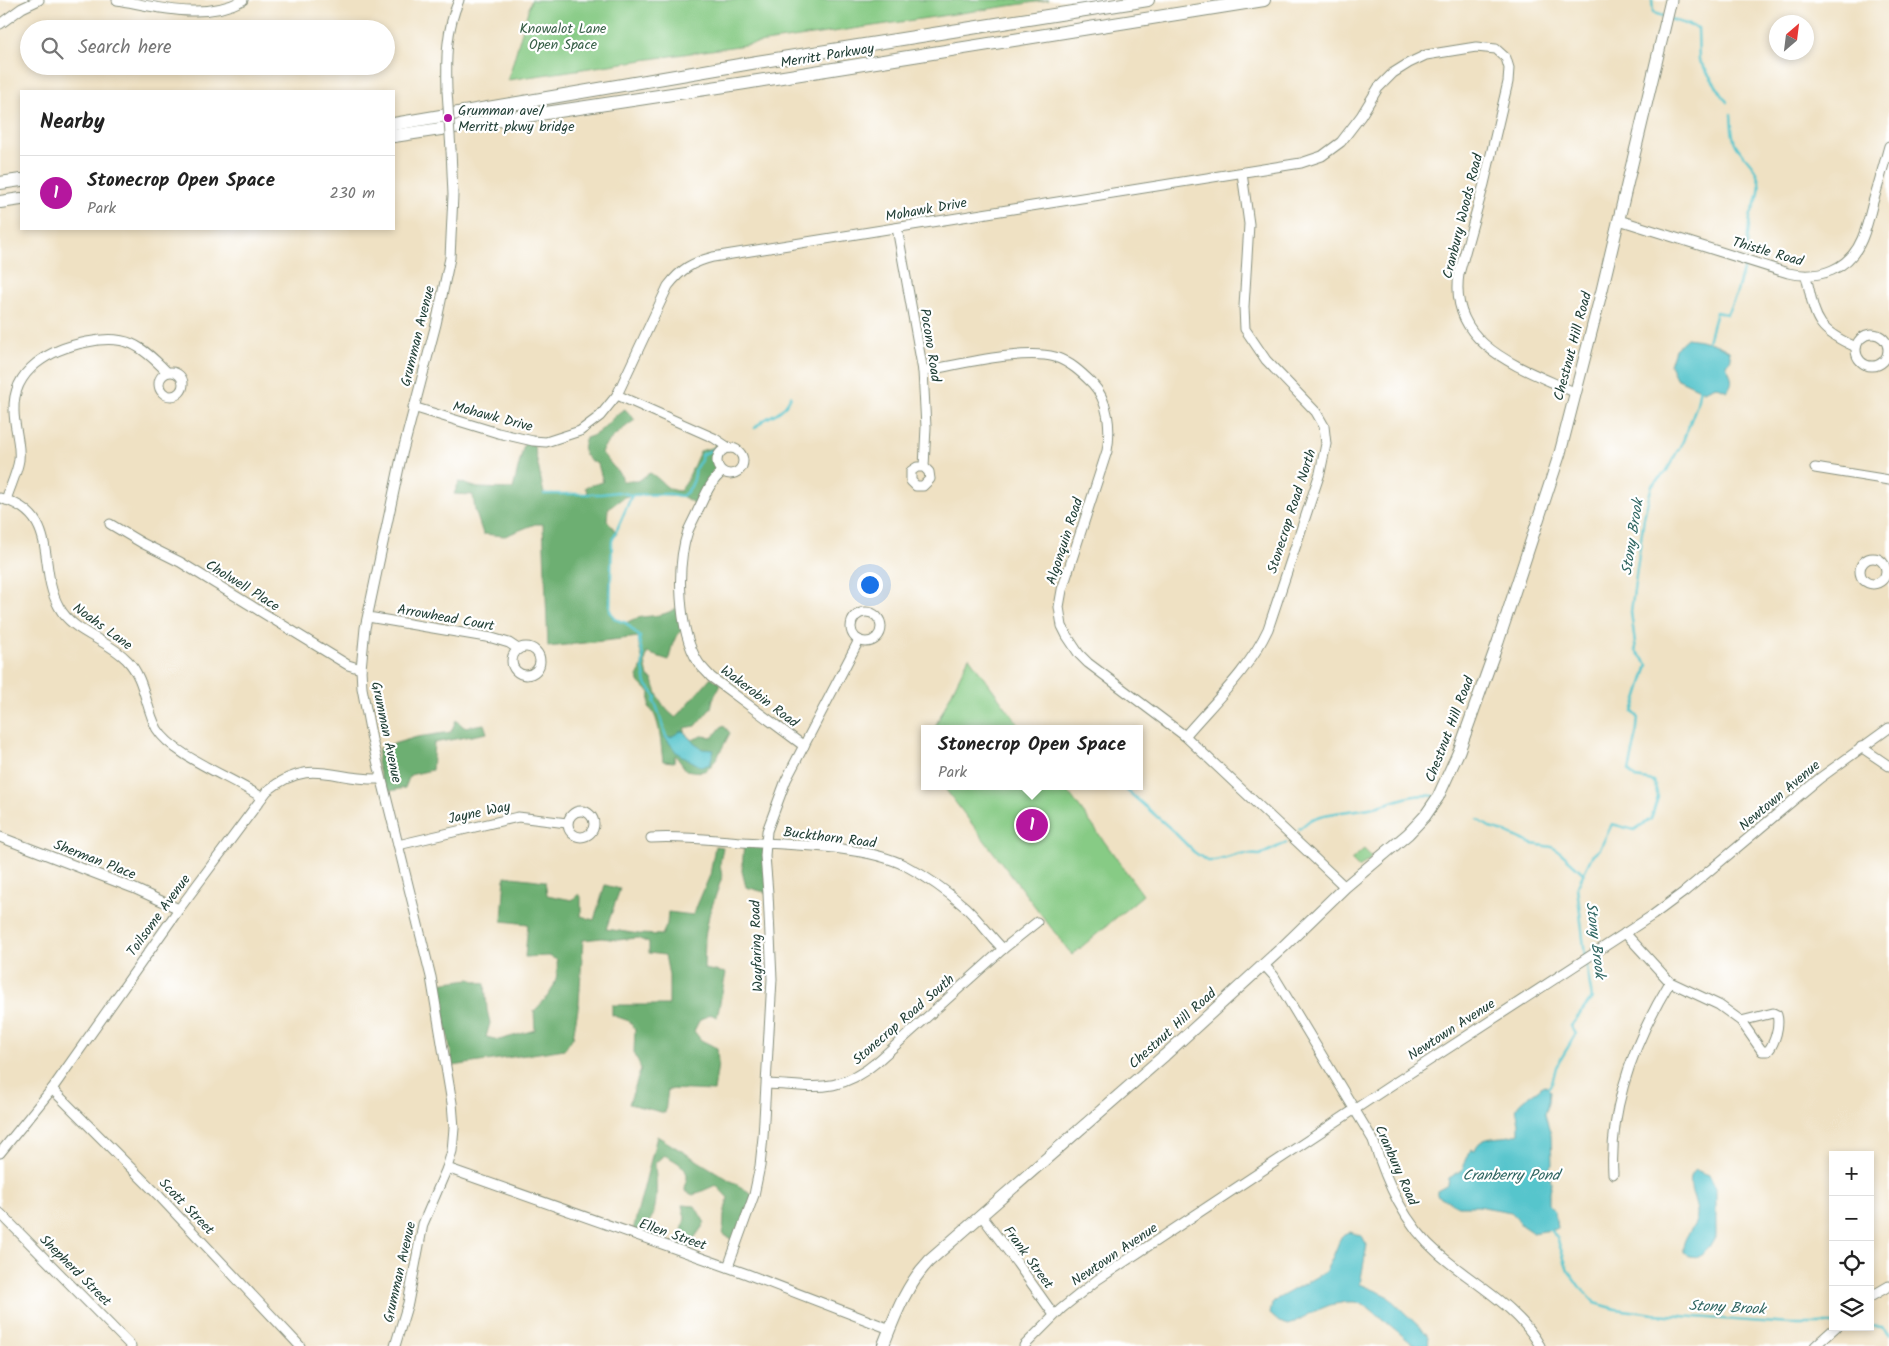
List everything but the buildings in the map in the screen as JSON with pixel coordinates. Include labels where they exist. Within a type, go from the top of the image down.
[{"type":"highway","name":"Merritt Parkway","points":[[395,124],[757,62],[1148,0]]},
{"type":"highway","name":"Merritt Parkway","points":[[395,136],[1264,0]]},
{"type":"highway","points":[[0,183],[20,180]]},
{"type":"highway","points":[[0,202],[20,199]]},
{"type":"main road","name":"Chestnut Hill Road","points":[[883,1346],[906,1292],[919,1272],[935,1255],[1145,1073],[1264,965],[1345,887],[1408,834],[1430,808],[1447,779],[1465,735],[1508,612],[1552,478],[1576,393],[1619,220],[1670,3]]},
{"type":"street","points":[[0,24],[22,8],[39,0]]},
{"type":"street","points":[[117,0],[195,12],[224,9],[242,0]]},
{"type":"street","name":"Grumman Avenue","points":[[395,1346],[408,1303],[423,1224],[447,1168],[452,1151],[452,1103],[431,978],[381,779],[364,696],[361,669],[368,617],[413,407],[436,324],[450,258],[453,195],[447,92],[447,44],[453,16],[459,0]]},
{"type":"street","name":"Mohawk Drive","points":[[413,407],[517,439],[546,442],[580,431],[600,416],[617,395],[668,286],[676,275],[691,264],[713,257],[1301,163],[1322,156],[1341,142],[1361,116],[1378,88],[1393,73],[1409,63],[1426,55],[1476,47],[1496,49]]},
{"type":"street","name":"Cranbury Woods Road","points":[[1496,49],[1506,58],[1509,68],[1508,82],[1484,184],[1461,264],[1457,285],[1459,303],[1466,324],[1489,349],[1518,366],[1576,393]]},
{"type":"street","name":"Thistle Road","points":[[1619,220],[1788,273],[1815,276],[1838,267],[1858,247],[1866,229],[1889,146]]},
{"type":"street","name":"Stonecrop Road North","points":[[1185,736],[1243,670],[1261,644],[1268,629],[1320,473],[1326,444],[1324,426],[1316,412],[1266,360],[1245,329],[1244,314],[1249,224],[1242,173]]},
{"type":"street","name":"Pocono Road","points":[[898,228],[923,371],[926,427],[924,467]]},
{"type":"street","points":[[1806,276],[1817,318],[1831,336],[1856,347]]},
{"type":"street","points":[[3,499],[19,460],[14,411],[15,396],[22,380],[35,363],[63,347],[90,341],[120,340],[139,346],[167,372]]},
{"type":"street","name":"Algonquin Road","points":[[923,371],[1021,355],[1042,354],[1069,363],[1080,371],[1095,387],[1105,406],[1109,440],[1062,590],[1059,608],[1062,626],[1073,646],[1088,663],[1185,736],[1345,887]]},
{"type":"street","name":"Wakerobin Road","points":[[617,395],[714,438],[740,454],[742,458],[741,466],[735,472],[722,472],[711,484],[688,530],[681,581],[682,605],[691,647],[698,662],[711,677],[804,746]]},
{"type":"street","points":[[722,472],[717,464],[718,456],[729,448]]},
{"type":"street","points":[[1815,468],[1889,480]]},
{"type":"street","name":"Noahs Lane","points":[[3,499],[32,516],[42,532],[52,588],[58,606],[66,619],[117,650],[129,662],[137,674],[157,728],[165,739],[182,753],[261,797]]},
{"type":"street","name":"Cholwell Place","points":[[110,524],[180,562],[348,665],[361,669]]},
{"type":"street","name":"Arrowhead Court","points":[[368,617],[492,638],[509,643],[518,649]]},
{"type":"street","name":"Wayfaring Road","points":[[728,1267],[746,1219],[758,1176],[767,1084],[772,961],[765,843],[770,818],[804,746],[859,640]]},
{"type":"street","name":"Newtown Avenue","points":[[1024,1346],[1054,1316],[1097,1280],[1598,951],[1684,892],[1820,778],[1889,728]]},
{"type":"street","points":[[1861,747],[1889,766]]},
{"type":"street","name":"Toilsome Avenue","points":[[0,1153],[52,1089],[179,909],[267,791],[284,779],[307,771],[368,780],[381,779]]},
{"type":"street","name":"Jayne Way","points":[[398,845],[518,817],[567,823]]},
{"type":"street","name":"Buckthorn Road","points":[[651,838],[672,836],[841,850],[868,854],[894,861],[933,882],[956,899],[978,920],[1003,949]]},
{"type":"street","name":"Sherman Place","points":[[0,837],[133,888],[179,909]]},
{"type":"street","name":"Stonecrop Road South","points":[[767,1084],[831,1086],[856,1078],[878,1061],[1003,949],[1037,922]]},
{"type":"street","points":[[1625,933],[1670,982],[1719,1005],[1742,1021],[1762,1051],[1768,1051],[1775,1037],[1777,1015],[1773,1013],[1742,1021]]},
{"type":"street","name":"Cranbury Road","points":[[1264,965],[1274,976],[1373,1140],[1382,1168],[1405,1216],[1413,1228],[1438,1254],[1499,1300],[1532,1334],[1540,1346]]},
{"type":"street","points":[[1613,1174],[1618,1110],[1628,1069],[1645,1025],[1670,982]]},
{"type":"street","name":"Scott Street","points":[[52,1089],[167,1204],[300,1346]]},
{"type":"street","name":"Ellen Street","points":[[447,1168],[728,1267],[890,1330]]},
{"type":"street","name":"Shepherd Street","points":[[0,1212],[132,1346]]},
{"type":"street","name":"Frank Street","points":[[981,1215],[1054,1316]]},
{"type":"street","points":[[1874,1295],[1889,1286]]},
{"type":"street","points":[[1815,1346],[1832,1331]]},
{"type":"green space","name":"Knowalot Lane Open Space","points":[[531,0],[1049,0],[508,80]]},
{"type":"green space","points":[[625,409],[635,420],[611,439],[601,452],[622,477],[622,481],[637,481],[650,473],[667,487],[680,491],[686,483],[700,451],[715,447],[714,438],[724,449],[719,454],[717,460],[722,472],[700,507],[682,496],[632,495],[624,497],[608,509],[607,520],[617,533],[612,541],[609,598],[611,615],[615,619],[626,623],[638,618],[665,614],[682,605],[686,629],[676,637],[669,660],[647,653],[645,662],[648,677],[653,680],[658,697],[664,706],[676,718],[711,677],[721,684],[713,699],[711,708],[696,726],[684,728],[687,736],[692,740],[702,736],[713,737],[723,725],[730,733],[713,763],[706,770],[702,771],[686,770],[675,755],[674,762],[663,761],[658,724],[656,717],[649,708],[650,692],[640,684],[637,676],[642,665],[639,637],[548,647],[543,524],[535,524],[505,536],[483,534],[475,510],[473,495],[454,494],[459,482],[478,488],[513,489],[525,440],[533,441],[544,494],[588,494],[585,487],[603,482],[598,464],[590,460],[585,454],[584,443],[586,438],[598,433]]},
{"type":"green space","points":[[969,657],[1019,725],[936,725]]},
{"type":"green space","points":[[456,720],[464,727],[484,724],[487,733],[434,743],[432,770],[410,775],[405,788],[385,792],[377,763],[379,748],[417,737],[451,732]]},
{"type":"green space","points":[[946,790],[1067,790],[1143,895],[1072,955]]},
{"type":"green space","points":[[744,842],[765,843],[768,893],[746,887],[742,871]]},
{"type":"green space","points":[[715,846],[723,847],[720,864],[722,877],[709,915],[705,937],[704,969],[726,973],[717,1017],[710,1014],[699,1021],[694,1031],[701,1040],[717,1048],[718,1064],[714,1091],[668,1089],[665,1113],[629,1104],[641,1069],[634,1052],[635,1030],[629,1021],[612,1015],[612,1005],[669,1005],[669,975],[665,955],[649,953],[649,943],[637,938],[583,940],[579,1003],[573,1037],[565,1049],[453,1066],[439,983],[470,979],[485,984],[490,1023],[486,1037],[499,1040],[535,1030],[534,1011],[545,1000],[555,983],[557,960],[549,956],[525,957],[528,924],[502,921],[505,876],[545,881],[547,895],[572,900],[579,894],[581,897],[581,916],[594,920],[605,885],[620,889],[606,929],[662,935],[667,924],[668,912],[693,915],[710,875]]},
{"type":"green space","points":[[1364,849],[1372,857],[1359,868],[1351,860]]},
{"type":"green space","points":[[657,1136],[754,1195],[737,1243],[723,1234],[724,1214],[728,1198],[716,1185],[693,1195],[685,1191],[687,1174],[685,1170],[664,1155],[655,1163],[656,1204],[647,1225],[661,1235],[658,1243],[632,1234]]},
{"type":"green space","points":[[682,1205],[695,1206],[705,1223],[690,1244],[688,1253],[678,1249],[685,1218]]},
{"type":"water","points":[[1687,338],[1709,342],[1729,351],[1731,359],[1726,365],[1732,381],[1727,391],[1716,386],[1704,391],[1676,378],[1670,365],[1675,349]]},
{"type":"water","points":[[681,731],[685,732],[702,749],[714,750],[710,764],[702,767],[677,753],[664,736],[671,737]]},
{"type":"water","name":"Cranberry Pond","points":[[1543,1085],[1550,1091],[1545,1114],[1551,1135],[1552,1165],[1549,1168],[1551,1183],[1549,1205],[1555,1212],[1557,1229],[1533,1233],[1521,1225],[1511,1212],[1478,1206],[1458,1206],[1437,1195],[1437,1191],[1448,1185],[1449,1178],[1462,1170],[1471,1149],[1475,1150],[1478,1144],[1488,1139],[1519,1133],[1516,1109],[1518,1105]]},
{"type":"water","points":[[1696,1170],[1709,1175],[1716,1188],[1716,1236],[1709,1248],[1699,1257],[1683,1253],[1684,1241],[1697,1219],[1691,1184],[1692,1174]]},
{"type":"water","points":[[1350,1232],[1362,1236],[1367,1245],[1360,1284],[1386,1295],[1429,1336],[1428,1346],[1415,1346],[1368,1307],[1356,1302],[1330,1305],[1289,1325],[1279,1322],[1270,1314],[1272,1304],[1277,1299],[1325,1272],[1341,1237]]},
{"type":"waterway","name":"Stony Brook","points":[[1652,0],[1653,13],[1663,16]]},
{"type":"waterway","name":"Stony Brook","points":[[1670,19],[1698,28],[1699,60],[1727,102]]},
{"type":"waterway","name":"Stony Brook","points":[[1731,114],[1734,141],[1755,170],[1760,186],[1750,218],[1746,257]]},
{"type":"waterway","name":"Stony Brook","points":[[1707,345],[1716,312],[1727,314],[1736,295],[1745,263]]},
{"type":"waterway","name":"Stony Brook","points":[[1585,956],[1577,887],[1592,856],[1600,849],[1612,824],[1634,830],[1651,819],[1658,797],[1654,781],[1635,778],[1629,771],[1638,717],[1633,712],[1648,665],[1636,651],[1631,612],[1644,517],[1652,485],[1666,472],[1683,441],[1697,404],[1700,387]]},
{"type":"waterway","points":[[755,428],[765,419],[782,409],[791,396]]},
{"type":"waterway","points":[[667,738],[654,702],[656,697],[646,684],[640,637],[626,623],[615,619],[610,611],[612,541],[632,495],[669,494],[682,496],[692,484],[701,455],[714,449]]},
{"type":"waterway","points":[[544,494],[601,494],[617,492],[632,495]]},
{"type":"waterway","points":[[1127,790],[1194,852],[1207,861],[1216,861],[1240,854],[1260,855],[1286,843]]},
{"type":"waterway","points":[[1299,829],[1312,819],[1327,814],[1366,809],[1418,795],[1434,796]]},
{"type":"waterway","points":[[1478,820],[1493,829],[1505,832],[1532,844],[1552,847],[1583,873]]},
{"type":"waterway","name":"Stony Brook","points":[[1547,1089],[1552,1083],[1556,1067],[1576,1034],[1571,1026],[1592,998],[1586,961]]},
{"type":"waterway","name":"Stony Brook","points":[[1550,1230],[1557,1238],[1568,1270],[1579,1286],[1595,1303],[1616,1309],[1654,1314],[1790,1324],[1829,1324]]},
{"type":"waterway","name":"Stony Brook","points":[[1874,1326],[1881,1327],[1889,1335]]},
{"type":"place","name":"Grumman ave/ Merritt pkwy bridge","points":[[448,118]]},
{"type":"place","name":"Stonecrop Open Space","points":[[1032,825]]}]
